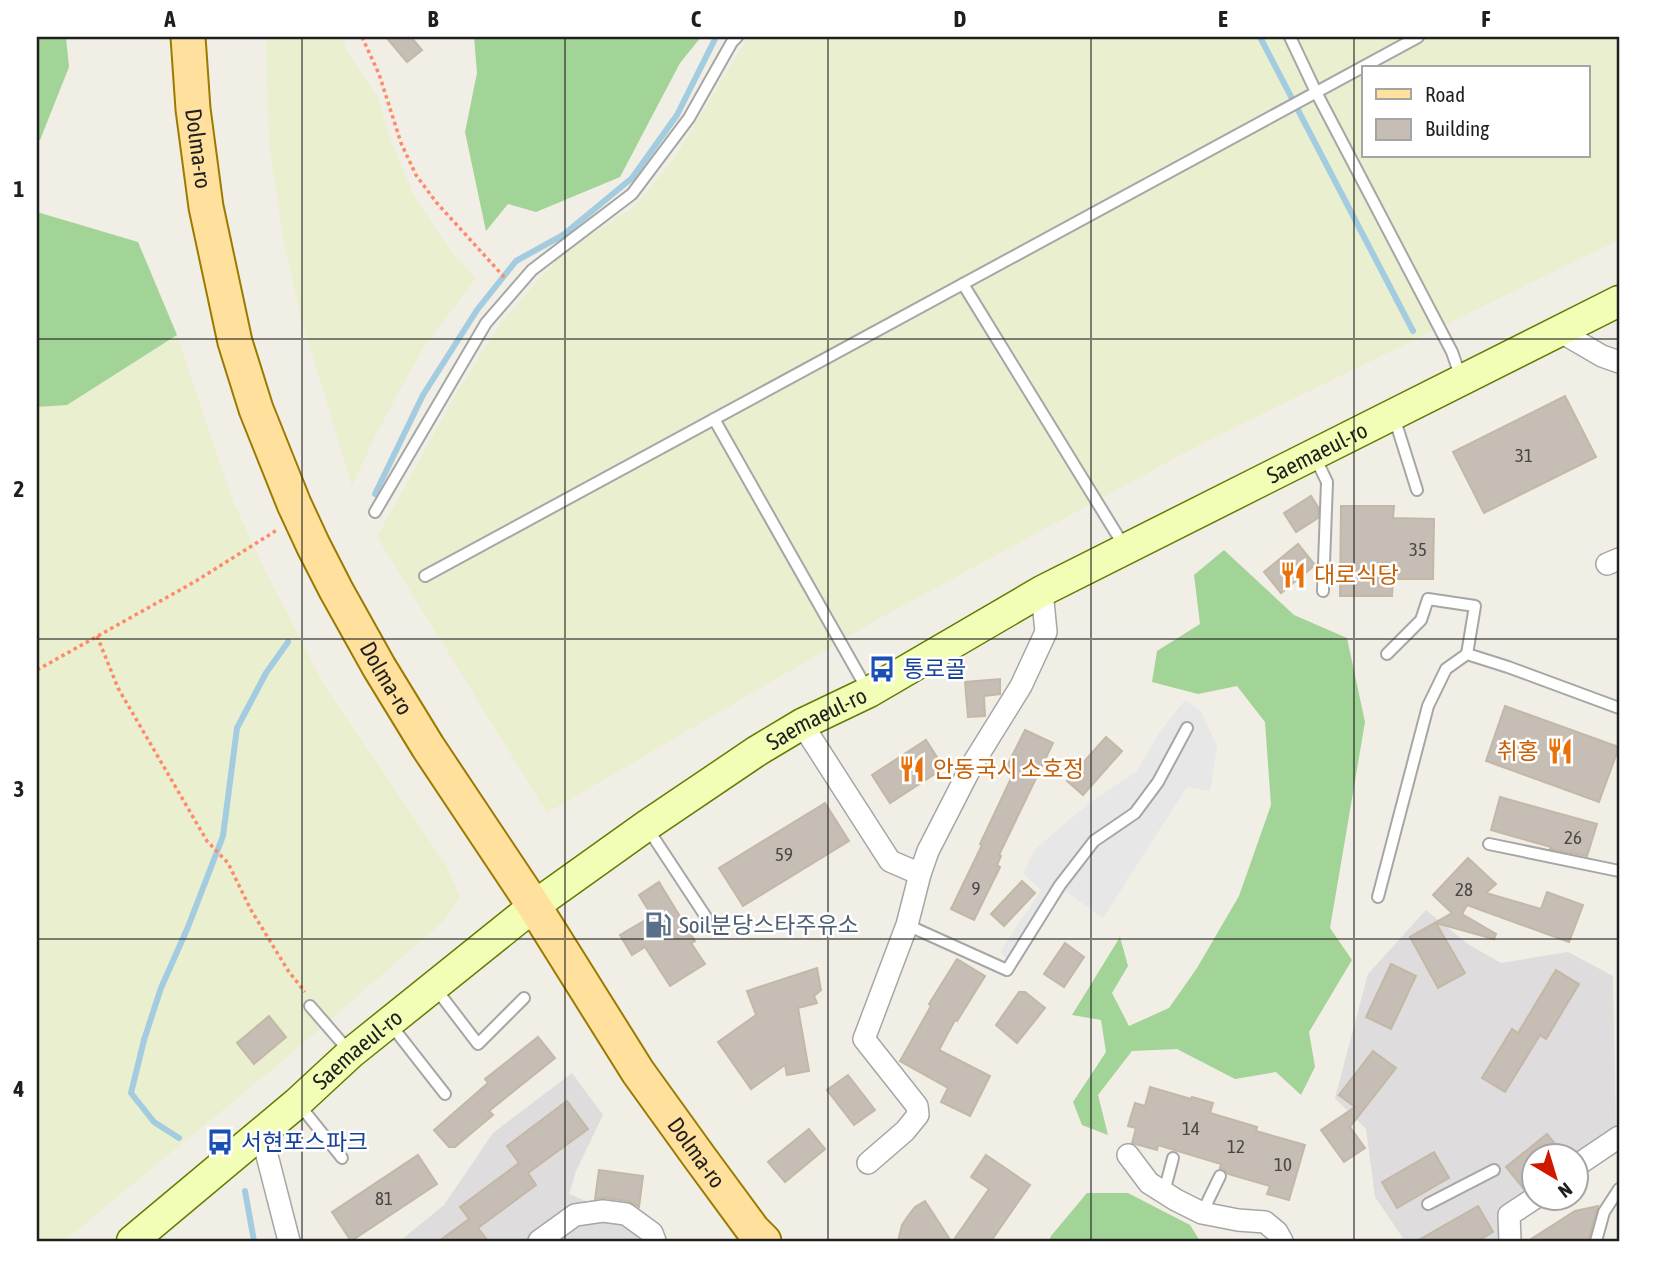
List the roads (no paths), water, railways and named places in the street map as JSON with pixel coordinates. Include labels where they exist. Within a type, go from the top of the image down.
[{"type":"main road","name":"Dolma-ro","points":[[188,37],[193,110],[206,207],[235,342],[256,408],[299,516],[336,590],[428,747],[534,906],[638,1072],[699,1158],[764,1241]]},
{"type":"street","name":"Saemaeul-ro","points":[[146,1234],[351,1053],[534,906],[757,751],[802,724],[869,692],[1042,591],[1619,301]]},
{"type":"street","points":[[1559,331],[1602,356],[1619,362]]},
{"type":"street","points":[[868,1163],[905,1131],[918,1115],[917,1106],[864,1039],[907,925],[928,851],[972,765],[1021,686],[1046,632],[1042,591]]},
{"type":"street","points":[[802,724],[890,861],[920,874]]},
{"type":"street","points":[[261,1132],[289,1241]]},
{"type":"street","points":[[1590,1157],[1619,1137]]},
{"type":"street","points":[[1128,1156],[1149,1183],[1202,1213],[1265,1222],[1277,1232],[1282,1241]]},
{"type":"street","points":[[1510,1241],[1509,1215],[1520,1208]]},
{"type":"street","points":[[539,1241],[575,1215],[603,1211],[626,1214],[652,1233],[655,1241]]},
{"type":"lane","points":[[374,512],[486,323],[532,270],[632,194],[689,118],[737,37]]},
{"type":"lane","points":[[1290,37],[1452,352],[1461,380]]},
{"type":"lane","points":[[1364,66],[1418,37]]},
{"type":"lane","points":[[425,576],[1362,67]]},
{"type":"lane","points":[[963,284],[1126,549]]},
{"type":"lane","points":[[1393,414],[1418,490]]},
{"type":"lane","points":[[714,419],[869,692]]},
{"type":"lane","points":[[1314,454],[1326,482],[1323,591]]},
{"type":"lane","points":[[1378,897],[1428,706],[1446,670],[1467,654],[1475,606],[1428,599],[1421,620],[1387,654]]},
{"type":"lane","points":[[1467,654],[1619,708]]},
{"type":"lane","points":[[907,925],[1007,970],[1060,885],[1094,841],[1135,813],[1158,782],[1188,727]]},
{"type":"lane","points":[[646,826],[706,918]]},
{"type":"lane","points":[[1489,844],[1619,871]]},
{"type":"lane","points":[[434,987],[478,1044],[524,998]]},
{"type":"lane","points":[[310,1006],[351,1053]]},
{"type":"lane","points":[[389,1023],[445,1094]]},
{"type":"lane","points":[[297,1102],[342,1158]]},
{"type":"lane","points":[[1164,1192],[1173,1158]]},
{"type":"lane","points":[[1428,1204],[1494,1170]]},
{"type":"lane","points":[[1202,1213],[1220,1176]]},
{"type":"lane","points":[[1596,1241],[1605,1212],[1619,1189]]},
{"type":"waterway","points":[[375,494],[423,395],[477,310],[516,261],[563,235],[632,178],[677,115],[716,37]]},
{"type":"waterway","points":[[1260,37],[1413,331]]},
{"type":"waterway","points":[[179,1138],[154,1122],[131,1093],[161,988],[223,836],[237,728],[266,673],[288,642]]},
{"type":"waterway","points":[[245,1191],[254,1241]]},
{"type":"place","name":"대로식당","points":[[1293,575]]},
{"type":"place","name":"통로골","points":[[882,669]]},
{"type":"place","name":"취홍","points":[[1560,751]]},
{"type":"place","name":"안동국시 소호정","points":[[912,769]]},
{"type":"place","name":"Soil분당스타주유소","points":[[658,925]]},
{"type":"place","name":"서현포스파크","points":[[220,1142]]}]
